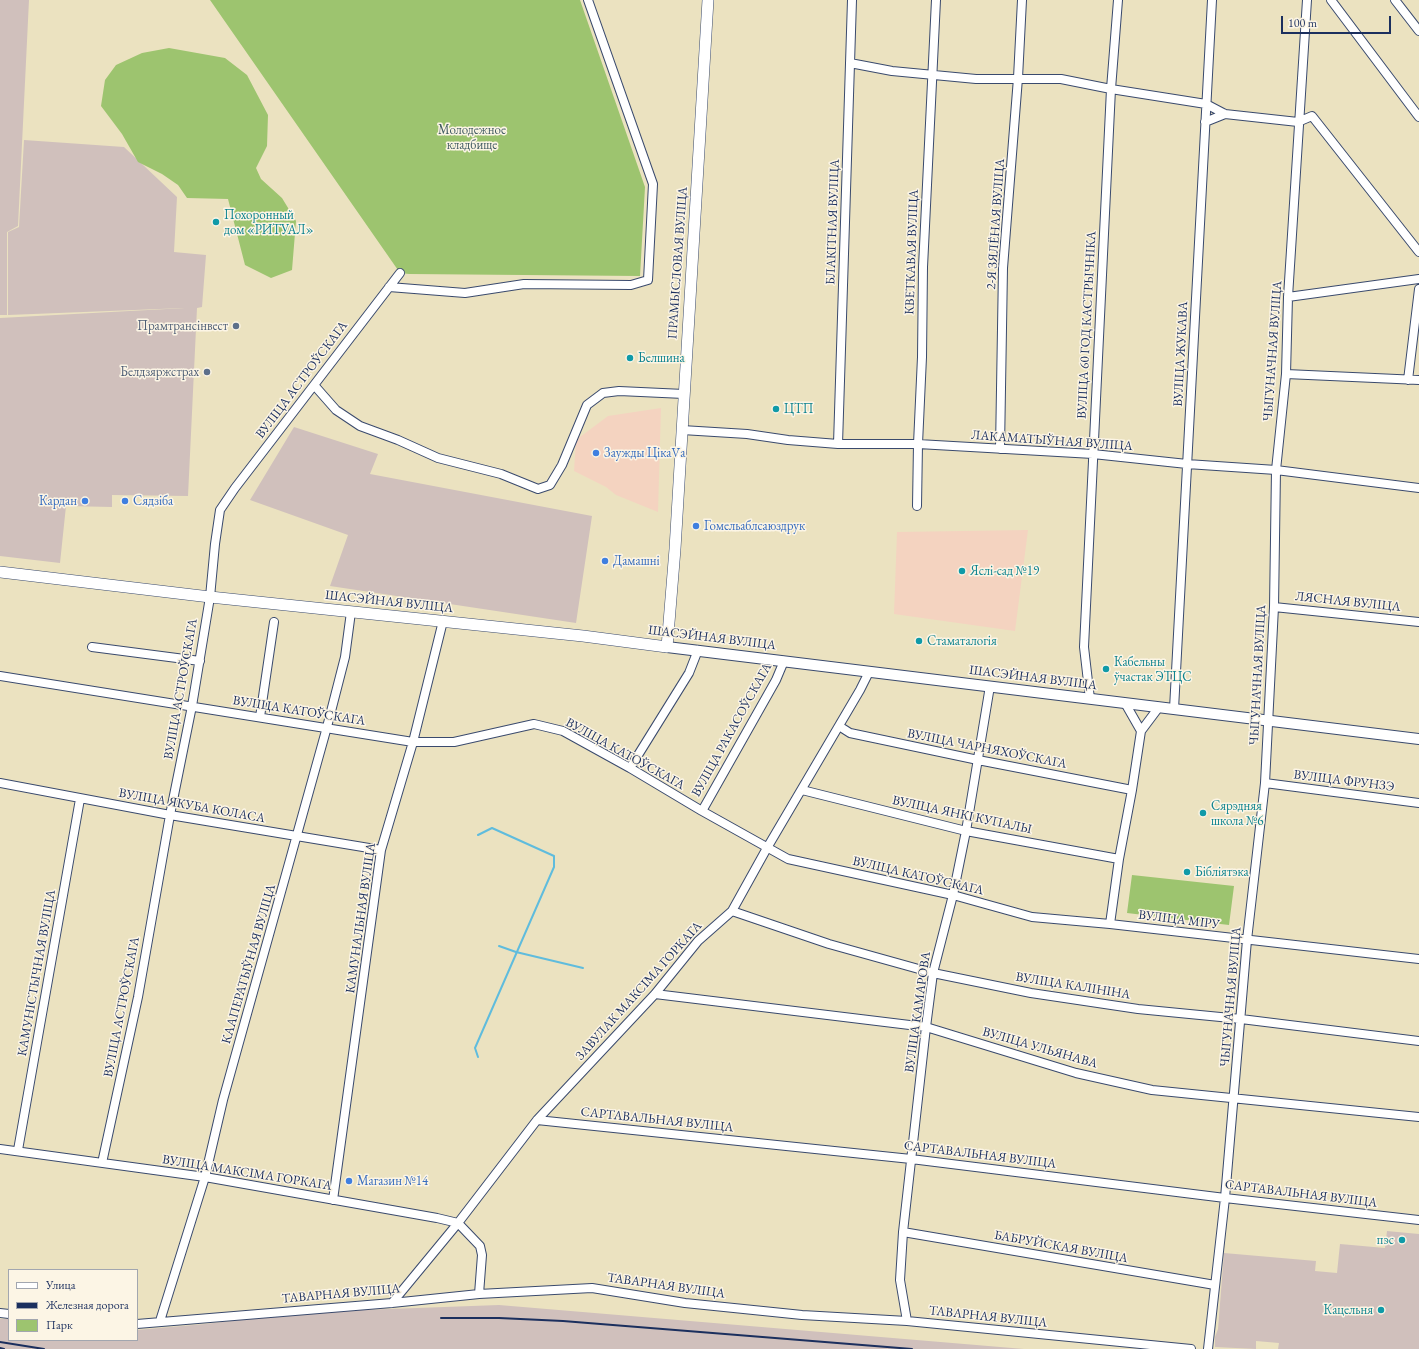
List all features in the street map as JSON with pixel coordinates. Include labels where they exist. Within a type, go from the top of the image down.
[{"type":"main road","name":"ПРАМЫСЛОВАЯ ВУЛІЦА","points":[[667,647],[682,430],[708,0]]},
{"type":"main road","name":"ШАСЭЙНАЯ ВУЛІЦА","points":[[0,572],[210,597],[583,636],[667,647]]},
{"type":"street","points":[[388,287],[464,293],[524,284],[631,285],[648,280],[653,184],[588,0]]},
{"type":"street","name":"БЛАКІТНАЯ ВУЛІЦА","points":[[838,444],[852,0]]},
{"type":"street","name":"КВЕТКАВАЯ ВУЛІЦА","points":[[917,506],[922,357],[922,268],[936,0]]},
{"type":"street","name":"2-Я ЗЯЛЁНАЯ ВУЛІЦА","points":[[1000,449],[1003,268],[1018,78],[1022,0]]},
{"type":"street","name":"ВУЛІЦА 60 ГОД КАСТРЫЧНІКА","points":[[1090,699],[1084,647],[1111,89],[1118,0]]},
{"type":"street","name":"ВУЛІЦА ЖУКАВА","points":[[1174,709],[1212,0]]},
{"type":"street","name":"ЧЫГУНАЧНАЯ ВУЛІЦА","points":[[1208,1349],[1225,1198],[1247,940],[1265,783],[1274,607],[1276,470],[1286,374],[1288,297],[1307,0]]},
{"type":"street","points":[[1331,0],[1419,117]]},
{"type":"street","points":[[1395,0],[1419,31]]},
{"type":"street","points":[[850,63],[892,71],[933,76],[976,79],[1061,79],[1111,89],[1206,104],[1224,114],[1298,122],[1312,116],[1419,252]]},
{"type":"street","points":[[1205,122],[1224,114]]},
{"type":"street","name":"ВУЛІЦА АСТРОЎСКАГА","points":[[102,1163],[138,998],[170,815],[192,706],[210,597],[220,510],[235,488],[400,272]]},
{"type":"street","points":[[1288,297],[1419,279]]},
{"type":"street","points":[[1408,380],[1419,289]]},
{"type":"street","points":[[1286,374],[1419,380]]},
{"type":"street","points":[[314,385],[336,410],[360,426],[398,440],[438,458],[501,474],[538,489],[550,485],[562,465],[587,405],[603,394],[619,390],[684,394]]},
{"type":"street","name":"ЛАКАМАТЫЎНАЯ ВУЛІЦА","points":[[682,430],[747,434],[788,440],[838,444],[918,444],[1093,454],[1187,464],[1276,470],[1419,488]]},
{"type":"street","name":"ЛЯСНАЯ ВУЛІЦА","points":[[1274,607],[1419,622]]},
{"type":"street","name":"КААПЕРАТЫЎНАЯ ВУЛІЦА","points":[[160,1321],[205,1177],[223,1100],[298,836],[345,657],[351,612]]},
{"type":"street","name":"КАМУНАЛЬНАЯ ВУЛІЦА","points":[[333,1200],[381,850],[413,742],[443,621]]},
{"type":"street","points":[[260,717],[274,622]]},
{"type":"street","points":[[92,647],[200,661]]},
{"type":"street","name":"ШАСЭЙНАЯ ВУЛІЦА","points":[[667,647],[1419,739]]},
{"type":"street","points":[[630,768],[689,673],[698,650]]},
{"type":"street","name":"ВУЛІЦА РАКАСОЎСКАГА","points":[[702,811],[776,680],[784,661]]},
{"type":"street","name":"ЗАВУЛАК МАКСІМА ГОРКАГА","points":[[392,1303],[458,1223],[537,1120],[655,994],[698,941],[732,911],[869,672]]},
{"type":"street","name":"ВУЛІЦА КАТОЎСКАГА","points":[[0,676],[327,727],[413,742],[454,742],[534,724],[564,731],[788,859],[952,895],[1032,918]]},
{"type":"street","name":"ВУЛІЦА КАМАРОВА","points":[[907,1321],[900,1280],[903,1232],[933,973],[966,831],[990,686]]},
{"type":"street","points":[[1125,703],[1141,731]]},
{"type":"street","points":[[1110,924],[1119,859],[1141,731],[1159,707]]},
{"type":"street","name":"ВУЛІЦА ЧАРНЯХОЎСКАГА","points":[[838,726],[850,733],[1132,790]]},
{"type":"street","name":"ВУЛІЦА ФРУНЗЭ","points":[[1265,783],[1419,803]]},
{"type":"street","name":"ВУЛІЦА ЯКУБА КОЛАСА","points":[[0,784],[170,815],[381,850]]},
{"type":"street","name":"ВУЛІЦА ЯНКІ КУПАЛЫ","points":[[802,790],[966,831],[1119,859]]},
{"type":"street","name":"КАМУНІСТЫЧНАЯ ВУЛІЦА","points":[[18,1150],[80,799]]},
{"type":"street","name":"ВУЛІЦА КАЛІНІНА","points":[[732,911],[830,944],[933,973],[1031,993],[1138,1009],[1241,1019],[1419,1041]]},
{"type":"street","name":"ВУЛІЦА МІРУ","points":[[1032,918],[1110,924],[1419,959]]},
{"type":"street","name":"ВУЛІЦА УЛЬЯНАВА","points":[[655,994],[926,1027],[1076,1073],[1152,1090],[1419,1117]]},
{"type":"street","name":"САРТАВАЛЬНАЯ ВУЛІЦА","points":[[537,1120],[911,1159],[1225,1198],[1419,1220]]},
{"type":"street","name":"ВУЛІЦА МАКСІМА ГОРКАГА","points":[[0,1149],[18,1150],[205,1177],[458,1223]]},
{"type":"street","points":[[458,1223],[480,1246],[482,1255],[479,1294]]},
{"type":"street","name":"БАБРУЙСКАЯ ВУЛІЦА","points":[[903,1232],[1215,1285]]},
{"type":"street","name":"ТАВАРНАЯ ВУЛІЦА","points":[[138,1324],[392,1303],[479,1294],[592,1288],[684,1303],[802,1315],[907,1321],[1191,1349]]},
{"type":"shaded area","points":[[0,0],[29,0],[18,226],[7,232],[7,315],[0,315]]},
{"type":"shaded area","points":[[24,140],[124,147],[177,197],[174,252],[206,255],[202,307],[197,308],[188,496],[112,495],[112,507],[66,506],[60,563],[0,556],[0,318],[185,308],[8,315],[8,232],[19,227]]},
{"type":"shaded area","points":[[661,408],[658,512],[616,495],[606,487],[574,471],[576,440],[608,416]]},
{"type":"shaded area","points":[[294,427],[378,454],[370,474],[592,516],[576,623],[330,586],[348,535],[250,500]]},
{"type":"shaded area","points":[[1028,530],[1015,631],[894,614],[897,532]]},
{"type":"shaded area","points":[[1387,1231],[1419,1234],[1419,1349],[1278,1349],[1279,1343],[1256,1341],[1256,1349],[1215,1347],[1215,1337],[1218,1329],[1224,1253],[1316,1261],[1315,1271],[1337,1273],[1340,1244],[1385,1248]]},
{"type":"shaded area","points":[[499,1305],[1024,1349],[0,1349],[0,1319],[8,1319],[8,1341],[138,1341],[138,1330],[307,1312]]},
{"type":"green space","name":"Молодежное кладбище","points":[[210,0],[580,0],[645,187],[640,276],[400,273]]},
{"type":"green space","points":[[169,48],[225,58],[247,75],[268,115],[267,146],[256,168],[261,179],[282,198],[296,221],[292,270],[271,278],[245,265],[228,199],[187,198],[178,185],[162,174],[138,162],[122,134],[101,106],[105,80],[116,65],[142,53]]},
{"type":"green space","points":[[1132,875],[1234,886],[1229,925],[1127,913]]},
{"type":"waterway","points":[[478,835],[492,828],[554,856],[554,867],[475,1048],[478,1057]]},
{"type":"waterway","points":[[499,946],[516,952],[583,968]]},
{"type":"railway","points":[[441,1318],[499,1318],[563,1321],[912,1349]]},
{"type":"railway","points":[[0,1342],[44,1349]]},
{"type":"railway","points":[[0,1348],[4,1349]]},
{"type":"place","name":"Похоронный дом «РИТУАЛ»","points":[[216,222]]},
{"type":"place","name":"Прамтрансінвест","points":[[236,326]]},
{"type":"place","name":"Белшина","points":[[630,358]]},
{"type":"place","name":"Белдзяржстрах","points":[[207,372]]},
{"type":"place","name":"ЦТП","points":[[776,409]]},
{"type":"place","name":"Заужды ЦікаVа","points":[[596,453]]},
{"type":"place","name":"Кардан","points":[[85,501]]},
{"type":"place","name":"Сядзіба","points":[[125,501]]},
{"type":"place","name":"Гомельаблсаюздрук","points":[[696,526]]},
{"type":"place","name":"Дамашні","points":[[605,561]]},
{"type":"place","name":"Яслі-сад №19","points":[[962,571]]},
{"type":"place","name":"Стаматалогія","points":[[919,641]]},
{"type":"place","name":"Кабельны ўчастак ЭТЦС","points":[[1106,669]]},
{"type":"place","name":"Сярэдняя школа №6","points":[[1203,813]]},
{"type":"place","name":"Бібліятэка","points":[[1187,872]]},
{"type":"place","name":"Магазин №14","points":[[349,1181]]},
{"type":"place","name":"пэс","points":[[1402,1240]]},
{"type":"place","name":"Кацельня","points":[[1381,1310]]}]
